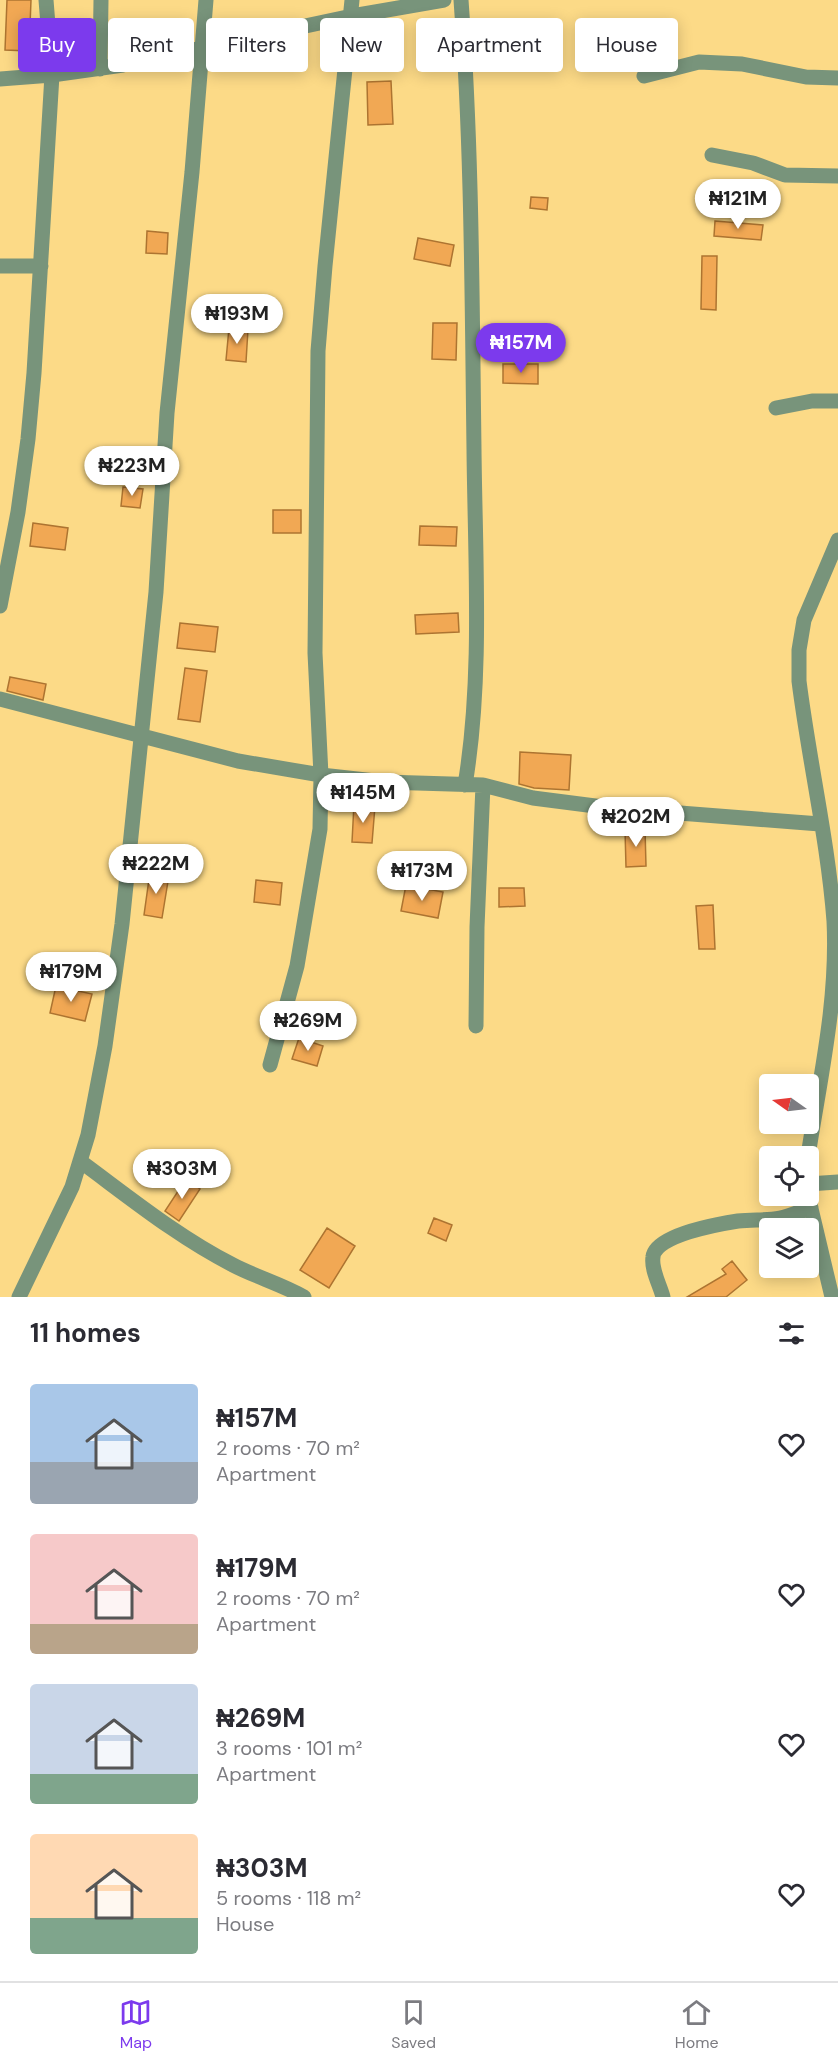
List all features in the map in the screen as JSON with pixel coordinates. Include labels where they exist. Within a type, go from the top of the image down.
[{"type":"street","points":[[0,606],[18,512],[28,439],[52,75],[46,0]]},
{"type":"street","points":[[100,69],[101,0]]},
{"type":"street","points":[[19,1297],[72,1188],[88,1135],[103,1058],[121,935],[156,591],[167,413],[192,172],[206,0]]},
{"type":"street","points":[[0,79],[100,69],[202,47],[352,8],[444,0]]},
{"type":"street","points":[[461,0],[469,120],[476,586],[473,689],[465,785]]},
{"type":"street","points":[[270,1065],[297,966],[320,829],[321,775],[315,653],[318,351],[352,8]]},
{"type":"street","points":[[644,76],[699,62],[742,64],[806,77],[838,78]]},
{"type":"street","points":[[712,155],[753,163],[785,175],[838,176]]},
{"type":"street","points":[[0,266],[40,267]]},
{"type":"street","points":[[776,408],[812,401],[838,401]]},
{"type":"street","points":[[810,1146],[824,1074],[834,966],[834,921],[799,681],[799,650],[804,620],[838,540]]},
{"type":"street","points":[[0,699],[238,761],[321,775],[384,782],[483,785],[533,798],[603,807],[820,824]]},
{"type":"street","points":[[476,1026],[477,927],[483,785]]},
{"type":"street","points":[[80,1161],[207,1250],[233,1265],[304,1297]]},
{"type":"street","points":[[819,1183],[838,1182]]},
{"type":"street","points":[[663,1297],[654,1269],[653,1255],[658,1245],[681,1234],[708,1227],[740,1221],[781,1218],[802,1206]]},
{"type":"street","points":[[810,1206],[832,1297]]},
{"type":"building","points":[[7,0],[31,0],[30,18],[18,18],[18,51],[5,50]]},
{"type":"building","points":[[391,81],[393,124],[368,125],[367,82]]},
{"type":"building","points":[[531,197],[548,198],[547,210],[530,208]]},
{"type":"building","points":[[715,221],[763,225],[761,240],[714,236]]},
{"type":"building","points":[[147,231],[168,233],[167,254],[146,253]]},
{"type":"building","points":[[418,238],[454,245],[450,266],[414,259]]},
{"type":"building","points":[[702,256],[717,256],[716,310],[701,309]]},
{"type":"building","points":[[433,323],[457,323],[456,360],[432,359]]},
{"type":"building","points":[[229,328],[248,329],[246,362],[226,360]]},
{"type":"building","points":[[503,364],[538,364],[538,384],[503,383]]},
{"type":"building","points":[[123,487],[143,489],[140,508],[121,506]]},
{"type":"building","points":[[273,510],[301,510],[301,533],[273,533]]},
{"type":"building","points":[[33,523],[68,528],[65,550],[30,546]]},
{"type":"building","points":[[420,526],[457,527],[456,546],[419,545]]},
{"type":"building","points":[[458,613],[459,632],[416,634],[415,615]]},
{"type":"building","points":[[180,623],[218,627],[215,652],[177,648]]},
{"type":"building","points":[[185,668],[207,671],[200,722],[178,719]]},
{"type":"building","points":[[10,677],[46,684],[43,700],[7,691]]},
{"type":"building","points":[[520,752],[571,755],[569,790],[534,788],[519,784]]},
{"type":"building","points":[[354,804],[375,806],[372,843],[352,842]]},
{"type":"building","points":[[645,829],[646,866],[626,867],[625,830]]},
{"type":"building","points":[[150,872],[169,875],[162,918],[144,915]]},
{"type":"building","points":[[256,880],[282,883],[280,905],[254,902]]},
{"type":"building","points":[[406,885],[443,892],[438,918],[401,911]]},
{"type":"building","points":[[499,888],[524,888],[525,906],[499,907]]},
{"type":"building","points":[[713,905],[715,949],[699,949],[696,906]]},
{"type":"building","points":[[56,986],[92,994],[85,1021],[50,1013]]},
{"type":"building","points":[[299,1038],[323,1046],[317,1066],[292,1059]]},
{"type":"building","points":[[186,1179],[200,1189],[179,1221],[165,1211]]},
{"type":"building","points":[[434,1218],[452,1225],[446,1241],[428,1233]]},
{"type":"building","points":[[327,1228],[355,1246],[329,1288],[300,1270]]},
{"type":"building","points":[[732,1261],[747,1280],[726,1297],[687,1297],[726,1274],[722,1269]]}]
